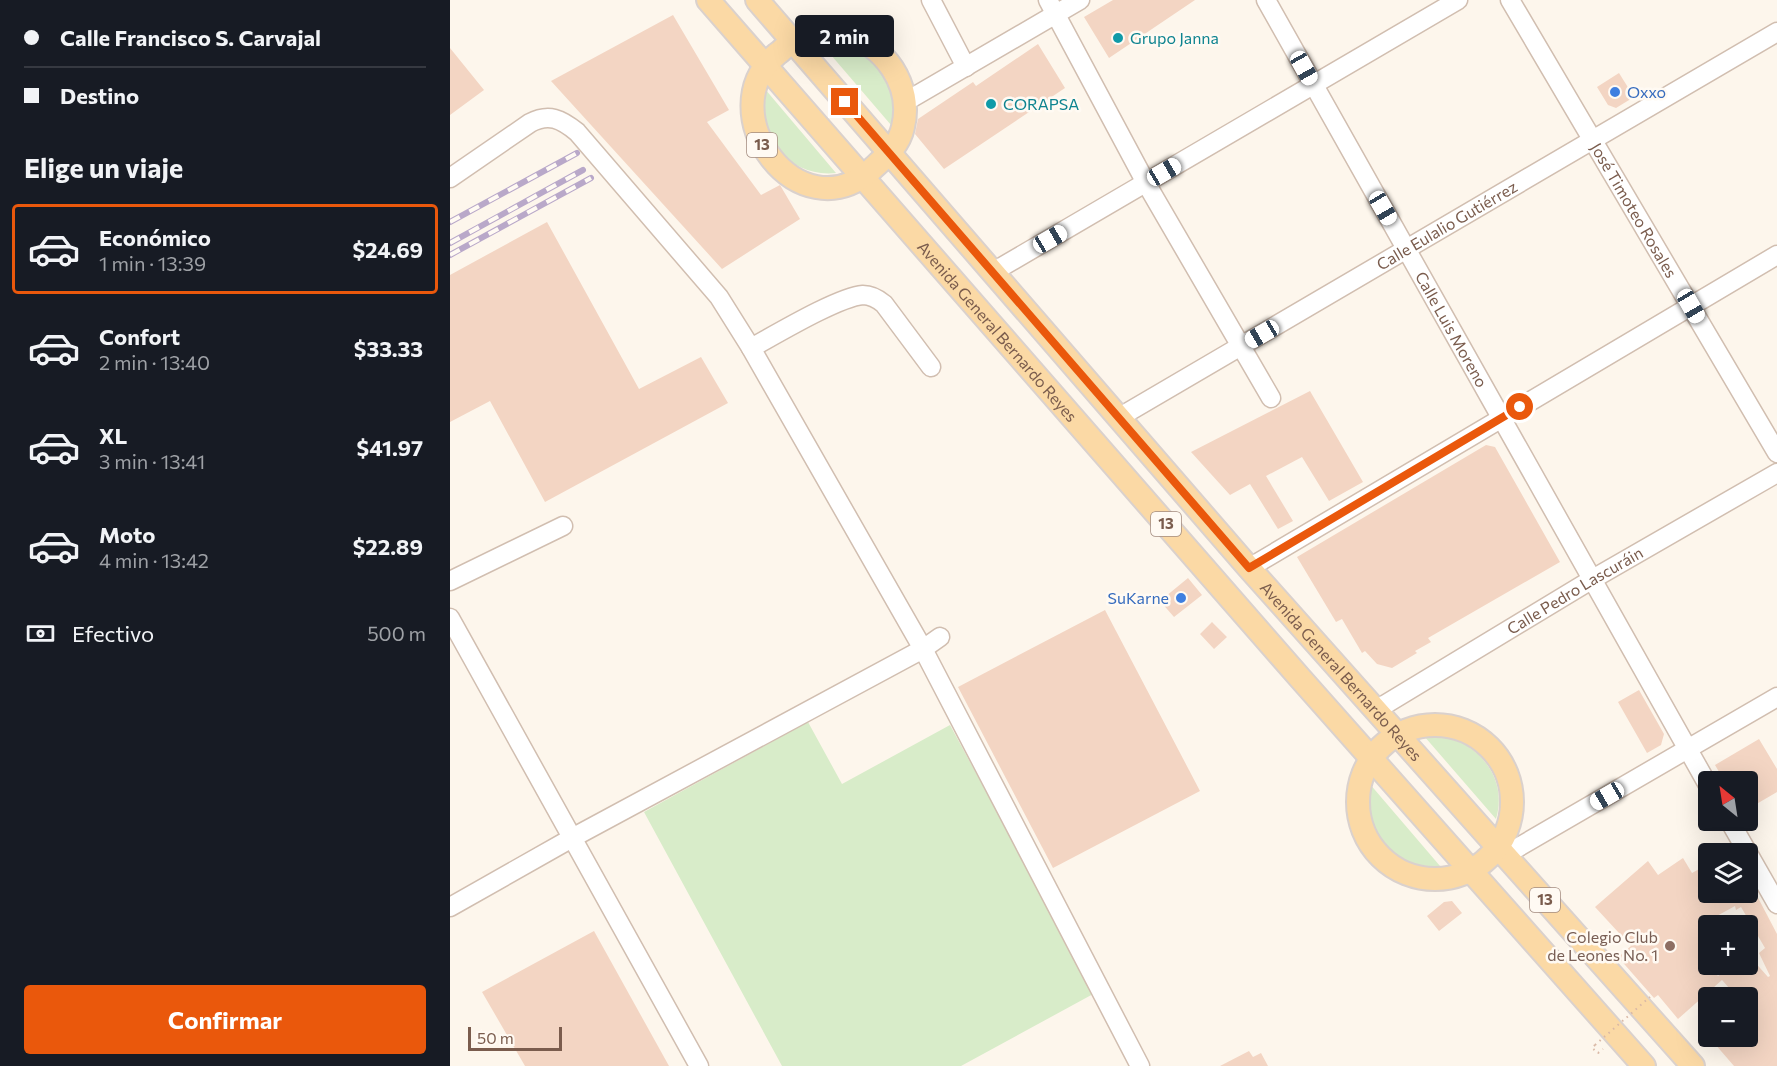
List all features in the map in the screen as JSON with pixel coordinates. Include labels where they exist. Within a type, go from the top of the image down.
[{"type":"main road","name":"Avenida General Bernardo Reyes","points":[[708,0],[1470,871],[1644,1066]]},
{"type":"main road","name":"Avenida General Bernardo Reyes","points":[[757,0],[1249,568],[1693,1066]]},
{"type":"main road","name":"13","points":[[817,34],[843,34],[865,42],[893,68],[902,89],[905,119],[901,137],[890,153],[863,177],[833,189],[811,186],[788,175],[769,157],[757,135],[753,111],[755,87],[765,64],[793,41],[817,34]]},
{"type":"main road","points":[[1433,724],[1453,726],[1486,744],[1498,758],[1507,774],[1511,789],[1510,820],[1502,852],[1470,871],[1450,877],[1423,878],[1402,872],[1377,853],[1363,831],[1357,803],[1359,784],[1371,757],[1397,734],[1418,726],[1433,724]]},
{"type":"street","points":[[930,0],[966,67]]},
{"type":"street","points":[[905,102],[966,67],[1052,7],[1080,0]]},
{"type":"street","name":"Calle Luis Moreno","points":[[1266,0],[1700,771]]},
{"type":"street","points":[[993,273],[1458,0]]},
{"type":"street","name":"José Timoteo Rosales","points":[[1510,0],[1777,453]]},
{"type":"street","points":[[1052,7],[1146,183],[1271,398]]},
{"type":"street","name":"Calle Eulalio Gutiérrez","points":[[1118,418],[1777,32]]},
{"type":"street","points":[[450,178],[539,118],[556,118],[577,132],[719,297],[751,348],[923,649],[1140,1066]]},
{"type":"street","points":[[1249,568],[1777,255]]},
{"type":"street","points":[[751,348],[845,300],[865,295],[884,304],[931,367]]},
{"type":"street","name":"Calle Pedro Lascuráin","points":[[1376,710],[1592,580],[1777,474]]},
{"type":"street","points":[[450,581],[563,526]]},
{"type":"street","points":[[450,618],[699,1066]]},
{"type":"street","points":[[450,907],[572,838],[923,649],[940,637]]},
{"type":"street","points":[[1502,852],[1777,697]]},
{"type":"street","points":[[1735,831],[1777,904]]},
{"type":"path","points":[[1603,1049],[1598,1053],[1592,1048],[1650,997]]},
{"type":"green space","points":[[819,41],[853,46],[875,62],[887,80],[891,91],[893,113],[891,125]]},
{"type":"green space","points":[[765,89],[836,173],[818,173],[803,168],[789,160],[779,150],[766,122]]},
{"type":"green space","points":[[808,722],[842,784],[950,725],[1095,993],[961,1066],[782,1066],[644,812]]},
{"type":"green space","points":[[1441,735],[1468,746],[1488,765],[1498,790],[1499,804],[1496,819],[1424,736]]},
{"type":"green space","points":[[1369,783],[1440,866],[1408,861],[1382,843],[1368,816],[1366,800]]},
{"type":"building","name":"Grupo Janna","points":[[1113,0],[1195,0],[1109,58],[1084,17]]},
{"type":"building","points":[[673,15],[729,110],[707,122],[761,195],[780,185],[800,219],[722,269],[551,81]]},
{"type":"building","name":"CORAPSA","points":[[1038,44],[1065,88],[944,169],[915,134],[918,119],[973,82],[976,86]]},
{"type":"building","points":[[450,48],[484,90],[450,115]]},
{"type":"building","name":"Oxxo","points":[[1619,73],[1634,97],[1616,108],[1608,105],[1597,87]]},
{"type":"building","points":[[547,222],[639,389],[701,357],[728,403],[545,502],[490,401],[450,422],[450,275]]},
{"type":"building","points":[[1310,391],[1363,482],[1329,501],[1302,457],[1266,476],[1293,521],[1278,529],[1250,484],[1230,495],[1191,452]]},
{"type":"building","points":[[1486,445],[1495,447],[1560,562],[1428,638],[1431,642],[1392,668],[1377,664],[1365,651],[1362,653],[1342,619],[1336,622],[1297,557]]},
{"type":"building","name":"SuKarne","points":[[1188,578],[1202,595],[1174,617],[1160,601]]},
{"type":"building","points":[[1105,610],[1200,791],[1053,868],[958,687]]},
{"type":"building","points":[[1212,622],[1227,637],[1214,649],[1200,634]]},
{"type":"building","points":[[1639,690],[1664,734],[1661,745],[1647,753],[1618,702]]},
{"type":"building","points":[[1759,739],[1777,769],[1777,792],[1758,803],[1758,771],[1719,771],[1715,765]]},
{"type":"building","points":[[1683,858],[1692,873],[1698,870],[1698,903],[1758,903],[1758,898],[1777,934],[1777,1066],[1734,1066],[1718,1047],[1758,1047],[1758,987],[1728,987],[1722,980],[1714,987],[1698,987],[1698,1001],[1678,1019],[1658,995],[1654,998],[1618,957],[1631,946],[1595,907],[1648,861],[1658,875]]},
{"type":"building","points":[[1452,901],[1462,913],[1439,931],[1427,916],[1444,902]]},
{"type":"building","points":[[594,931],[669,1066],[525,1066],[482,992]]},
{"type":"building","points":[[1249,1051],[1253,1057],[1261,1053],[1268,1066],[1220,1066]]},
{"type":"railway","points":[[450,222],[577,153]]},
{"type":"railway","points":[[450,243],[583,170]]},
{"type":"railway","points":[[450,255],[591,178]]},
{"type":"place","name":"Grupo Janna","points":[[1118,38]]},
{"type":"place","name":"Oxxo","points":[[1615,92]]},
{"type":"place","name":"CORAPSA","points":[[991,104]]},
{"type":"place","name":"SuKarne","points":[[1181,598]]},
{"type":"place","name":"Colegio Club de Leones No. 1","points":[[1670,946]]},
{"type":"route","points":[[845,102],[1249,568],[1520,407]]}]
